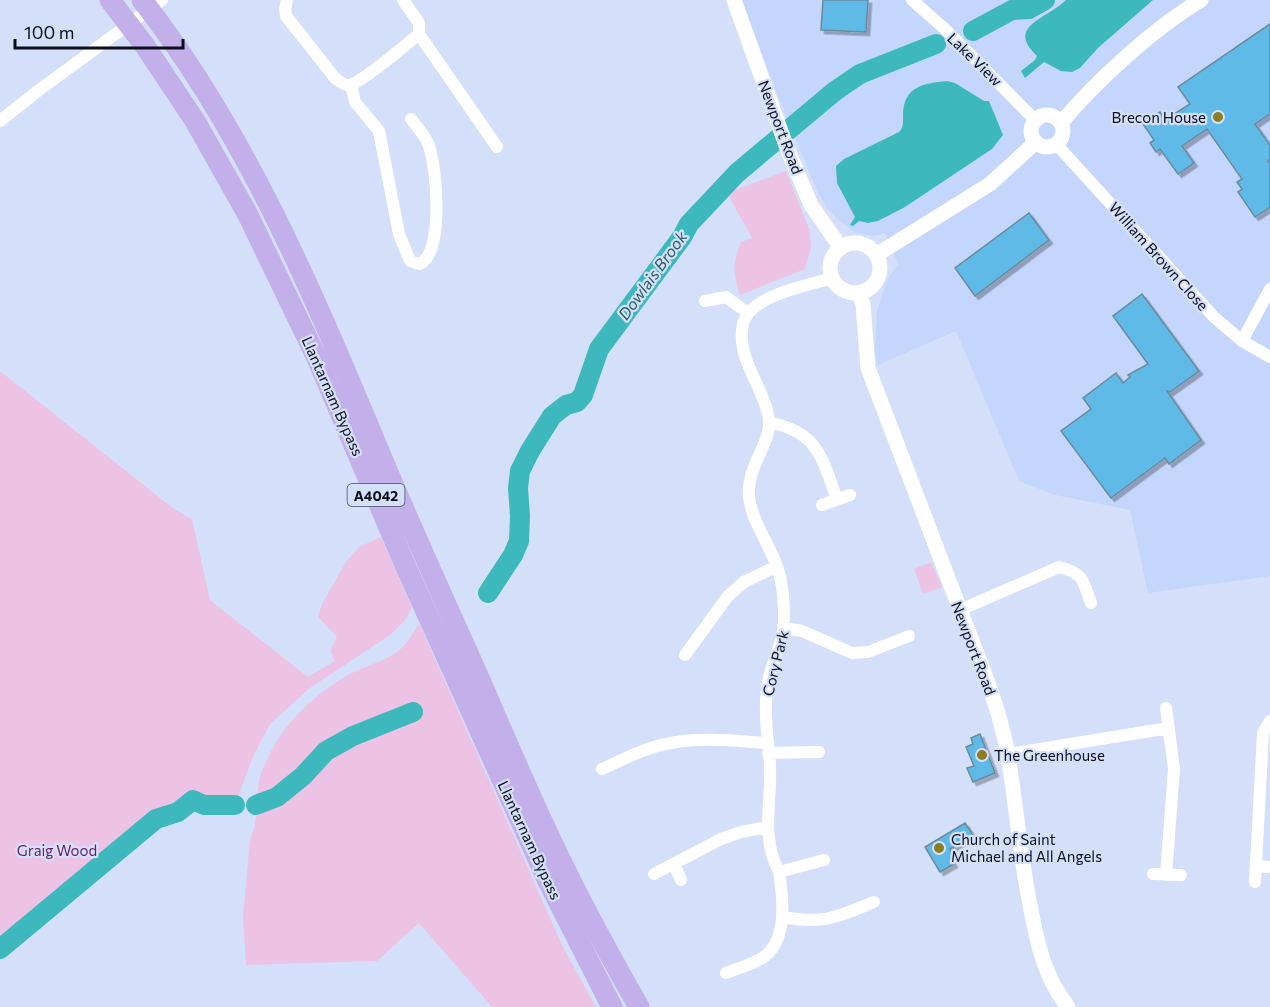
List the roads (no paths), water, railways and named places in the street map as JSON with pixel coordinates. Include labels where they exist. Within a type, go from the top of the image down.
[{"type":"highway","name":"Llantarnam Bypass","points":[[110,0],[145,46],[195,121],[248,213],[311,346],[405,565],[547,879],[612,1007]]},
{"type":"highway","name":"Llantarnam Bypass","points":[[142,0],[209,98],[268,202],[565,870],[639,1007]]},
{"type":"street","points":[[0,121],[162,0]]},
{"type":"street","points":[[288,0],[285,9],[286,16],[335,78],[346,85],[351,85],[363,78],[419,34]]},
{"type":"street","points":[[404,0],[419,23],[419,34],[497,147]]},
{"type":"street","name":"Newport Road","points":[[734,0],[787,148],[811,205],[841,248]]},
{"type":"street","name":"Lake View","points":[[912,0],[946,30],[1035,120]]},
{"type":"street","points":[[1061,123],[1114,69],[1159,29],[1201,0]]},
{"type":"street","points":[[351,85],[355,102],[378,131],[399,234],[410,261],[420,264],[426,261],[430,253],[435,228],[437,194],[429,145],[411,119]]},
{"type":"street","points":[[1046,115],[1052,116],[1061,123],[1062,134],[1056,144],[1046,147],[1036,142],[1031,131],[1035,120],[1046,115]]},
{"type":"street","points":[[876,255],[990,184],[1036,142]]},
{"type":"street","name":"William Brown Close","points":[[1056,144],[1214,317],[1242,341],[1270,357]]},
{"type":"street","points":[[856,243],[871,249],[876,255],[880,271],[878,279],[867,291],[859,293],[843,290],[832,278],[831,264],[836,252],[841,248],[856,243]]},
{"type":"street","points":[[832,278],[763,300],[747,313],[743,325],[743,355],[763,396],[769,422],[789,426],[804,434],[817,449],[837,499]]},
{"type":"street","points":[[1242,341],[1270,290]]},
{"type":"street","name":"Newport Road","points":[[859,293],[863,305],[868,368],[992,694],[1008,754],[1022,864],[1041,958],[1051,982],[1068,1007]]},
{"type":"street","points":[[705,301],[726,297],[747,313]]},
{"type":"street","name":"Cory Park","points":[[769,422],[765,441],[749,479],[749,495],[752,511],[777,566],[784,598],[785,628],[775,664],[768,679],[765,702],[770,767],[767,827],[771,857],[779,872],[782,917]]},
{"type":"street","points":[[822,505],[850,495]]},
{"type":"street","points":[[685,655],[720,606],[733,592],[752,577],[777,566]]},
{"type":"street","points":[[960,610],[1059,567],[1081,575],[1091,603]]},
{"type":"street","points":[[785,628],[802,632],[852,653],[868,652],[909,636]]},
{"type":"street","points":[[1166,708],[1174,769],[1166,874]]},
{"type":"street","points":[[1255,882],[1264,823],[1263,733],[1270,722]]},
{"type":"street","points":[[1008,754],[1169,728]]},
{"type":"street","points":[[602,769],[643,750],[671,743],[714,740],[768,748],[819,752]]},
{"type":"street","points":[[654,874],[721,839],[767,827]]},
{"type":"street","points":[[779,872],[824,860]]},
{"type":"street","points":[[674,864],[681,880]]},
{"type":"street","points":[[1256,866],[1270,867]]},
{"type":"street","points":[[1153,874],[1181,875]]},
{"type":"street","points":[[726,973],[764,958],[773,948],[782,917],[824,920],[874,902]]},
{"type":"waterway","name":"Dowlais Brook","points":[[973,31],[1012,10],[1029,9],[1045,0]]},
{"type":"waterway","name":"Dowlais Brook","points":[[488,593],[513,555],[519,541],[520,471],[530,451],[552,416],[566,405],[577,402],[583,395],[599,349],[682,237],[689,224],[737,173],[835,91],[860,74],[936,44]]},
{"type":"waterway","name":"Dowlais Brook","points":[[256,805],[277,797],[303,776],[326,751],[353,736],[413,712]]},
{"type":"waterway","name":"Dowlais Brook","points":[[0,949],[156,819],[178,812],[193,800],[204,805],[235,805]]},
{"type":"place","name":"Brecon House","points":[[1218,117]]},
{"type":"place","name":"The Greenhouse","points":[[982,755]]},
{"type":"place","name":"Church of Saint Michael and All Angels","points":[[939,848]]},
{"type":"park label","name":"Graig Wood","points":[[57,850]]}]
